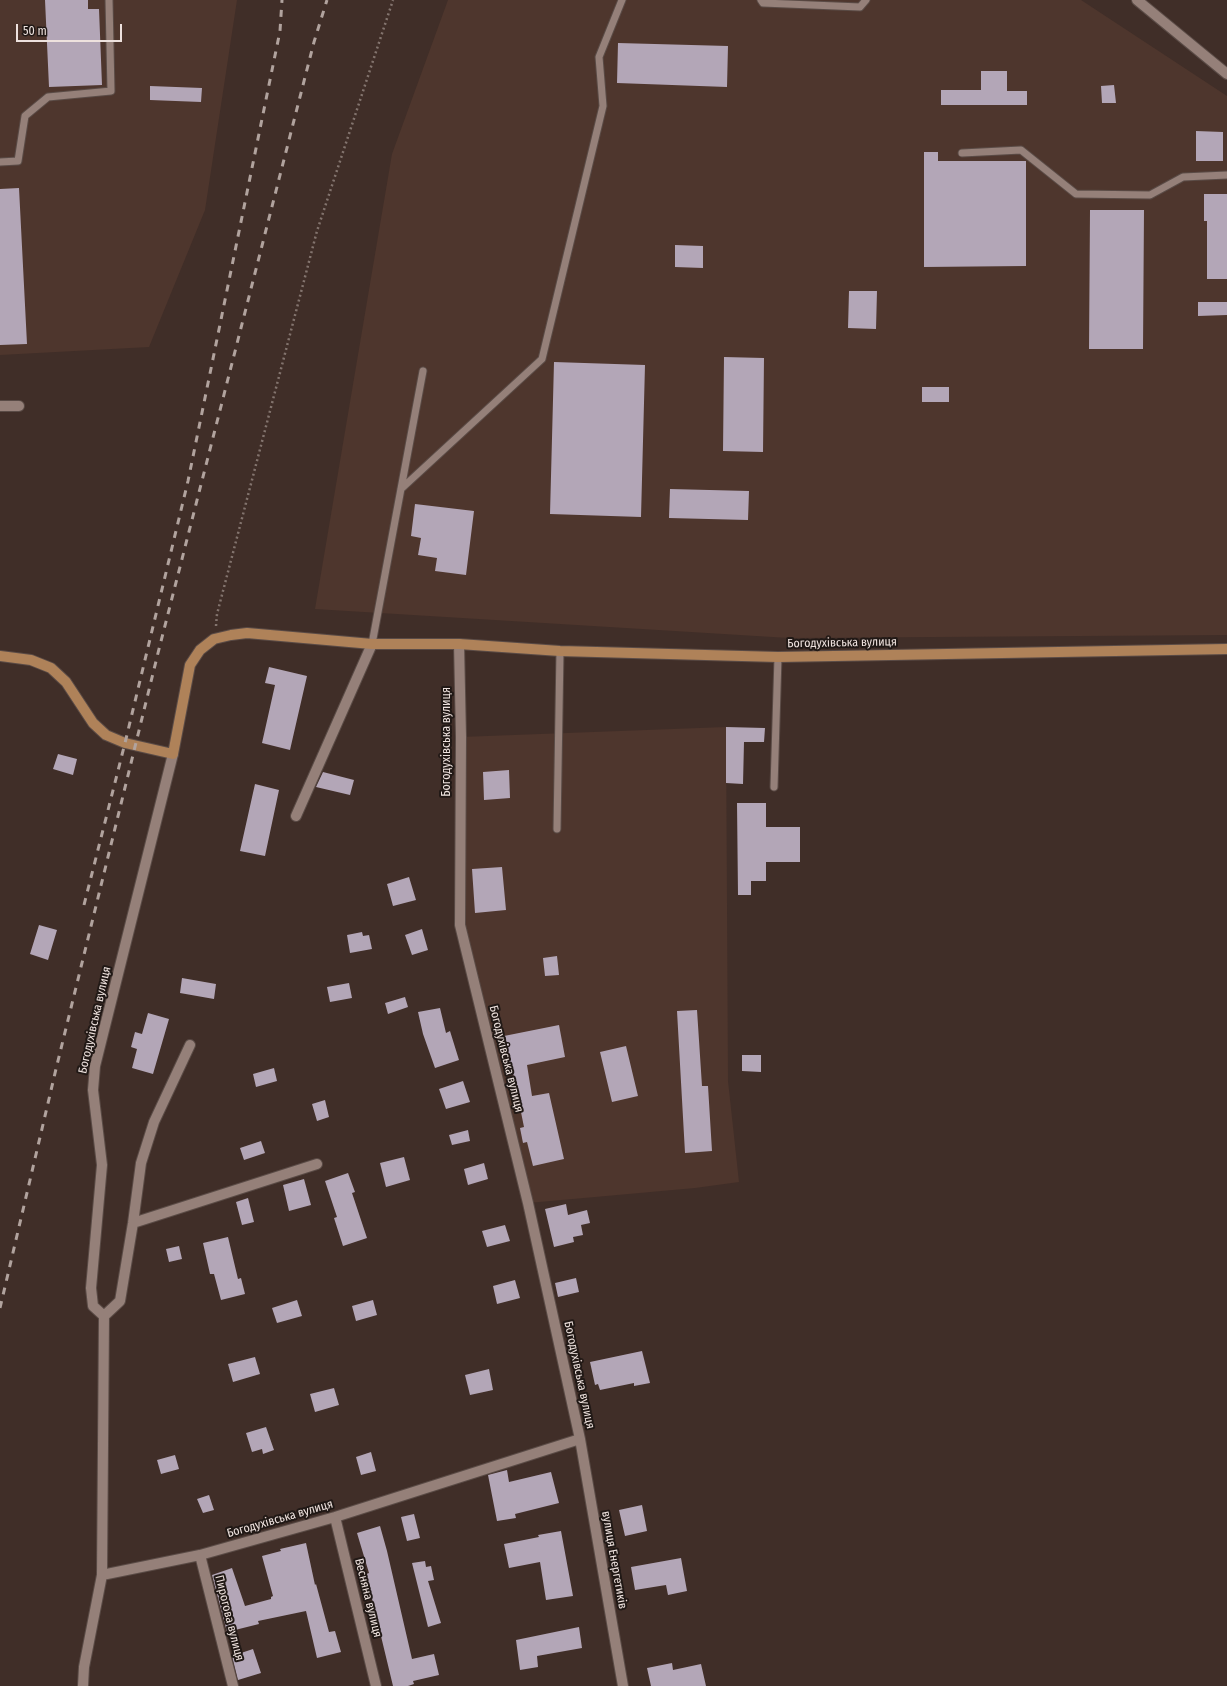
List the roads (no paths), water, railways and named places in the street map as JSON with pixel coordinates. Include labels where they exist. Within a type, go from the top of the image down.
[{"type":"street","points":[[1137,0],[1227,74]]},
{"type":"street","points":[[0,406],[19,406]]},
{"type":"street","name":"Богодухівська вулиця","points":[[104,1316],[93,1306],[91,1288],[102,1165],[94,1090],[95,1066],[173,754],[190,665],[200,650],[214,639],[231,634],[247,633],[372,644],[459,644],[560,651],[778,657],[1227,649]]},
{"type":"street","points":[[296,816],[372,644]]},
{"type":"street","name":"Богодухівська вулиця","points":[[102,1575],[200,1555],[335,1517],[580,1438],[528,1203],[460,925],[461,737],[459,644]]},
{"type":"street","points":[[0,656],[31,660],[51,668],[66,682],[92,723],[106,735],[126,743],[173,754]]},
{"type":"street","points":[[82,1686],[84,1666],[102,1575],[104,1316],[120,1301],[133,1224],[141,1163],[154,1122],[190,1045]]},
{"type":"street","points":[[133,1224],[317,1164]]},
{"type":"street","name":"вулиця Енергетиків","points":[[580,1438],[623,1686]]},
{"type":"street","name":"Весняна вулиця","points":[[335,1517],[376,1686]]},
{"type":"street","name":"Пирогова вулиця","points":[[200,1555],[233,1686]]},
{"type":"lane","points":[[0,162],[18,161],[25,116],[48,96],[111,91],[109,0]]},
{"type":"lane","points":[[401,488],[542,359],[603,106],[599,57],[622,0]]},
{"type":"lane","points":[[761,0],[763,3],[860,7],[866,0]]},
{"type":"lane","points":[[962,153],[1021,150],[1076,194],[1150,195],[1183,177],[1227,175]]},
{"type":"lane","points":[[372,644],[423,371]]},
{"type":"lane","points":[[556,829],[560,651]]},
{"type":"lane","points":[[774,787],[778,657]]},
{"type":"railway","points":[[84,905],[125,743],[188,481],[280,31],[282,0]]},
{"type":"railway","points":[[0,1308],[56,1069],[158,653],[314,42],[327,0]]}]
